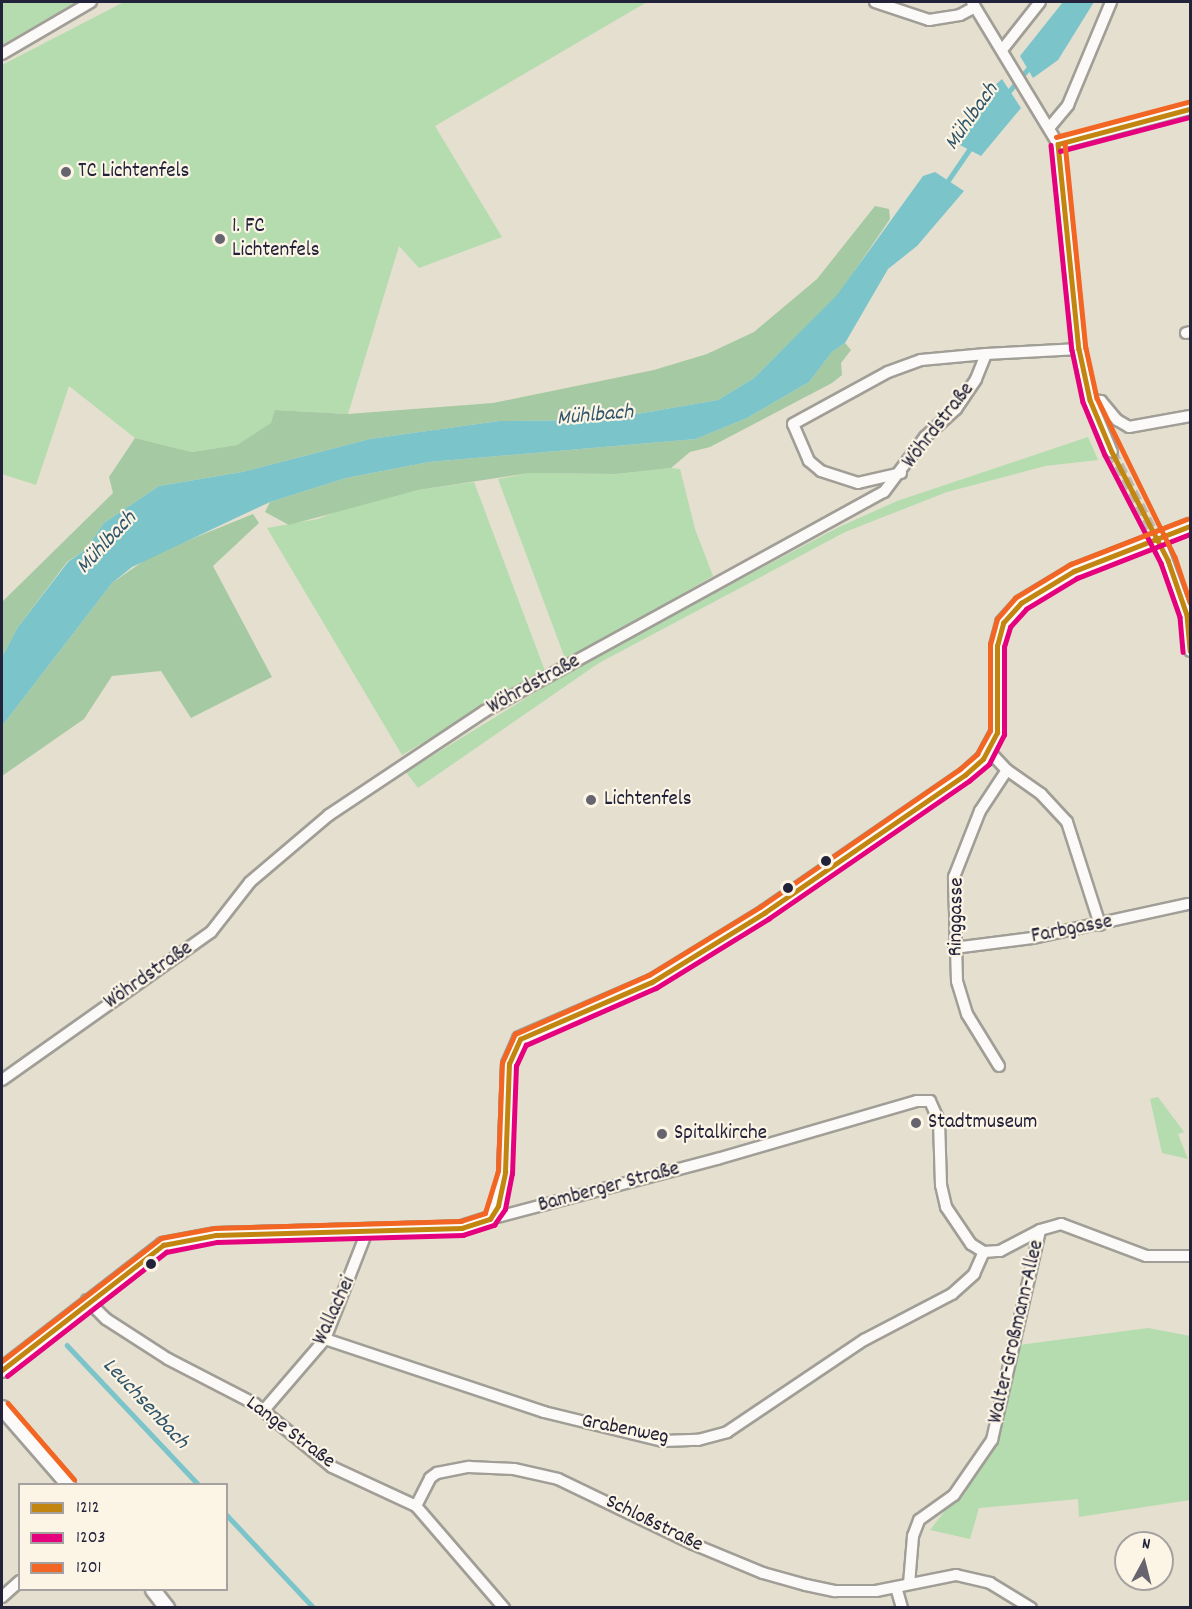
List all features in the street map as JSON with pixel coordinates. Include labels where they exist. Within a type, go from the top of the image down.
[{"type":"street","points":[[2,54],[91,2]]},
{"type":"street","points":[[875,2],[929,20],[960,15],[974,4],[1058,144],[1079,350],[1090,400],[1112,452]]},
{"type":"street","points":[[1004,54],[1040,2]]},
{"type":"street","points":[[1049,128],[1068,105],[1112,2]]},
{"type":"street","points":[[1058,144],[1191,109]]},
{"type":"street","points":[[901,473],[858,483],[821,471],[809,461],[793,424],[888,372],[921,360],[986,354],[1079,350]]},
{"type":"street","name":"Wöhrdstraße","points":[[2,1080],[211,932],[250,882],[328,815],[484,711],[884,492],[901,473],[925,437],[956,409],[976,380],[986,354]]},
{"type":"street","points":[[1090,400],[1101,401],[1129,427],[1191,416]]},
{"type":"street","points":[[490,1219],[498,1206],[505,1172],[509,1064],[520,1039],[652,982],[694,957],[965,775],[989,751],[997,734],[997,646],[1003,623],[1020,603],[1074,571],[1191,525]]},
{"type":"street","points":[[1162,548],[1187,615],[1191,651]]},
{"type":"street","points":[[989,751],[1007,770],[1041,794],[1066,822],[1100,926]]},
{"type":"street","name":"Ringgasse","points":[[999,1066],[968,1014],[957,981],[954,948],[954,877],[980,811],[1007,770]]},
{"type":"street","name":"Farbgasse","points":[[954,948],[1100,926],[1188,904]]},
{"type":"street","name":"Bamberger Straße","points":[[2,1370],[87,1300],[148,1254],[185,1238],[462,1228],[696,1165],[917,1101],[930,1101],[939,1121],[941,1185],[946,1207],[971,1244],[984,1252]]},
{"type":"street","points":[[984,1252],[1000,1251],[1040,1230],[1061,1224],[1146,1256],[1191,1256]]},
{"type":"street","name":"Walter-Großmann-Allee","points":[[909,1584],[913,1536],[919,1520],[954,1495],[992,1440],[1040,1230]]},
{"type":"street","name":"Wallachei","points":[[264,1410],[325,1339],[367,1231]]},
{"type":"street","name":"Grabenweg","points":[[325,1339],[544,1412],[663,1441],[698,1440],[727,1432],[864,1340],[951,1293],[974,1274],[984,1252]]},
{"type":"street","name":"Lange Straße","points":[[87,1300],[106,1319],[168,1359],[264,1410],[332,1467],[416,1506],[504,1608]]},
{"type":"street","points":[[2,1408],[66,1483]]},
{"type":"street","name":"Schloßstraße","points":[[416,1506],[430,1478],[448,1470],[526,1471],[604,1498],[693,1544],[762,1573],[835,1591],[896,1587],[942,1576],[966,1576],[990,1583],[1031,1608]]},
{"type":"street","points":[[2,1597],[18,1583]]},
{"type":"street","points":[[896,1587],[902,1608]]},
{"type":"street","points":[[154,1591],[167,1608]]},
{"type":"green space","points":[[2,2],[76,2],[2,45]]},
{"type":"green space","name":"1. FC Lichtenfels","points":[[124,2],[647,2],[435,126],[502,237],[419,268],[399,246],[348,414],[276,410],[272,423],[237,445],[192,452],[135,438],[69,386],[36,485],[2,474],[2,65]]},
{"type":"green space","points":[[875,206],[889,209],[890,219],[838,295],[754,378],[718,400],[602,420],[499,421],[370,439],[242,472],[159,486],[104,523],[85,550],[67,562],[18,627],[2,657],[2,602],[113,493],[109,477],[135,438],[192,452],[237,445],[271,423],[275,410],[348,414],[493,403],[654,370],[707,354],[754,332],[817,279]]},
{"type":"green space","points":[[845,343],[851,350],[841,363],[842,375],[832,383],[710,447],[690,452],[671,468],[616,474],[530,473],[418,490],[289,525],[265,512],[270,502],[346,478],[429,462],[696,439],[747,418],[809,382],[832,352]]},
{"type":"green space","points":[[1088,437],[1098,460],[1045,466],[947,492],[845,532],[599,663],[418,788],[406,772],[588,660],[839,527],[897,501]]},
{"type":"green space","points":[[680,469],[695,529],[713,576],[566,661],[498,479],[530,473],[616,474]]},
{"type":"green space","points":[[474,482],[545,671],[402,755],[267,528],[318,519],[347,507],[418,490]]},
{"type":"green space","points":[[253,514],[259,523],[213,566],[272,677],[191,718],[161,671],[112,676],[84,719],[2,776],[2,726],[112,583],[152,555]]},
{"type":"green space","points":[[1158,1097],[1184,1132],[1178,1134],[1188,1159],[1162,1153],[1150,1099]]},
{"type":"green space","points":[[1148,1328],[1190,1336],[1190,1500],[1079,1517],[1078,1499],[979,1508],[970,1539],[930,1530],[995,1446],[1019,1345]]},
{"type":"water","points":[[1063,2],[1094,2],[1058,60],[1033,78],[1020,56]]},
{"type":"water","points":[[1002,79],[1021,108],[981,156],[960,145],[981,98]]},
{"type":"water","points":[[935,172],[964,191],[917,246],[888,269],[845,343],[832,352],[809,382],[747,418],[696,439],[429,462],[346,478],[270,502],[132,567],[112,583],[2,726],[2,657],[18,627],[68,562],[85,550],[104,523],[159,486],[242,472],[370,439],[499,421],[602,420],[718,400],[754,378],[837,295],[923,176]]},
{"type":"waterway","name":"Mühlbach","points":[[1006,95],[1031,65]]},
{"type":"waterway","name":"Mühlbach","points":[[945,185],[971,147]]},
{"type":"waterway","name":"Leuchsenbach","points":[[67,1345],[197,1483]]},
{"type":"waterway","name":"Leuchsenbach","points":[[228,1516],[314,1608]]},
{"type":"tunnel","points":[[1112,452],[1160,545]]},
{"type":"transit line","name":"1201","points":[[1056,137],[1188,102]]},
{"type":"transit line","name":"1212","points":[[1058,144],[1190,109]]},
{"type":"transit line","name":"1203","points":[[1060,151],[1190,117]]},
{"type":"transit line","name":"1201","points":[[1065,143],[1086,348],[1097,398],[1175,557],[1190,602]]},
{"type":"transit line","name":"1212","points":[[1058,144],[1079,349],[1090,400],[1112,452],[1168,560],[1187,615],[1190,651]]},
{"type":"transit line","name":"1203","points":[[1051,145],[1072,350],[1083,402],[1105,455],[1161,563],[1180,617],[1183,652]]},
{"type":"transit line","name":"1201","points":[[2,1361],[161,1238],[215,1228],[461,1221],[485,1213],[498,1171],[502,1063],[515,1034],[649,975],[760,907],[960,769],[977,754],[990,731],[990,645],[997,619],[1015,598],[1071,564],[1187,519]]},
{"type":"transit line","name":"1212","points":[[2,1370],[163,1245],[216,1235],[462,1228],[490,1219],[498,1206],[505,1172],[509,1064],[520,1039],[652,982],[764,913],[965,775],[983,759],[997,733],[997,646],[1003,623],[1021,603],[1074,571],[1190,526]]},
{"type":"transit line","name":"1203","points":[[7,1376],[166,1252],[217,1242],[463,1235],[494,1225],[505,1209],[512,1174],[516,1066],[526,1045],[656,988],[768,919],[969,781],[989,764],[1004,735],[1004,647],[1010,627],[1026,609],[1077,578],[1190,534]]},
{"type":"transit line","name":"1201","points":[[8,1403],[74,1479]]},
{"type":"place","name":"TC Lichtenfels","points":[[66,172]]},
{"type":"place","name":"1. FC Lichtenfels","points":[[220,239]]},
{"type":"place","name":"Lichtenfels","points":[[591,800]]},
{"type":"place","name":"Stadtmuseum","points":[[916,1123]]},
{"type":"place","name":"Spitalkirche","points":[[662,1134]]}]
